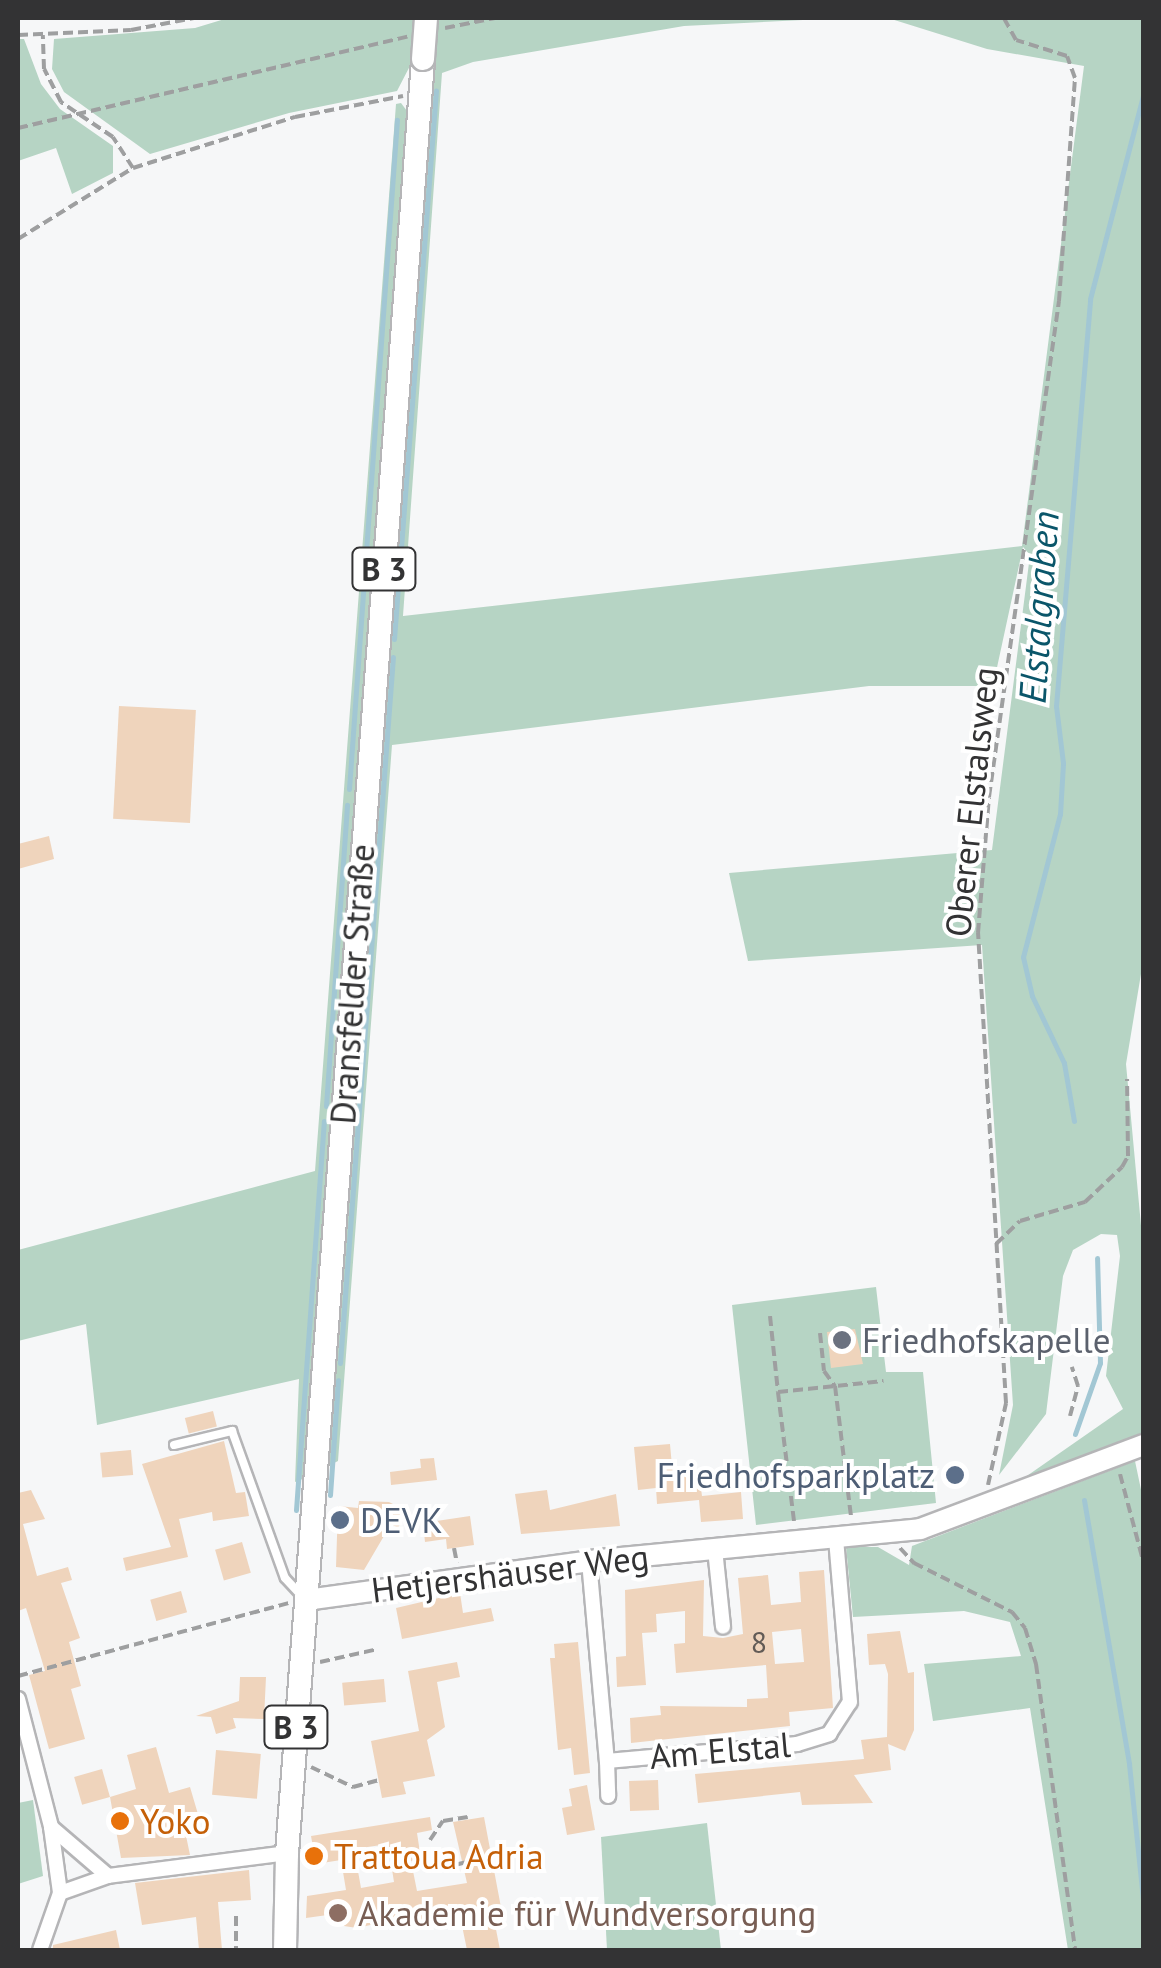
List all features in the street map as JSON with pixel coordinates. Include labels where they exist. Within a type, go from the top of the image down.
[{"type":"main road","name":"Dransfelder Straße","points":[[286,1950],[287,1853],[420,96],[423,59],[437,23]]},
{"type":"street","name":"Hetjershäuser Weg","points":[[306,1600],[588,1561],[886,1534],[990,1507],[1144,1445]]},
{"type":"street","name":"Am Elstal","points":[[588,1561],[607,1760],[797,1744],[840,1724],[850,1688],[845,1537]]},
{"type":"street","points":[[715,1549],[723,1626]]},
{"type":"street","points":[[18,1699],[51,1827],[60,1893],[40,1950]]},
{"type":"street","points":[[607,1760],[608,1796]]},
{"type":"street","points":[[51,1827],[108,1876]]},
{"type":"street","points":[[60,1893],[108,1876],[287,1853]]},
{"type":"lane","points":[[174,1444],[232,1431],[285,1578],[306,1600]]},
{"type":"path","points":[[18,35],[131,30],[194,18]]},
{"type":"path","points":[[437,23],[494,18]]},
{"type":"path","name":"Oberer Elstalsweg","points":[[985,1494],[1003,1442],[1006,1403],[978,933],[989,797],[1029,546],[1059,301],[1075,78],[1067,56],[1016,40],[1004,18]]},
{"type":"path","points":[[43,35],[44,69],[73,114],[114,137],[133,168]]},
{"type":"path","points":[[18,128],[402,38]]},
{"type":"path","points":[[18,239],[133,168],[295,117],[420,96]]},
{"type":"path","points":[[996,1244],[1020,1221],[1085,1202],[1122,1167],[1128,1156],[1127,1079]]},
{"type":"path","points":[[770,1316],[798,1541]]},
{"type":"path","points":[[820,1333],[824,1372],[834,1386],[845,1537]]},
{"type":"path","points":[[1070,1416],[1078,1386],[1072,1367]]},
{"type":"path","points":[[778,1392],[883,1382]]},
{"type":"path","points":[[1120,1474],[1144,1564]]},
{"type":"path","points":[[886,1534],[914,1562],[1012,1612],[1025,1628],[1036,1664],[1075,1950]]},
{"type":"path","points":[[18,1676],[306,1600]]},
{"type":"path","points":[[315,1662],[378,1650]]},
{"type":"path","points":[[307,1765],[353,1787],[379,1780]]},
{"type":"path","points":[[430,1840],[443,1821],[468,1817]]},
{"type":"path","points":[[434,1863],[441,1868],[477,1860]]},
{"type":"path","points":[[236,1916],[236,1950]]},
{"type":"green space","points":[[228,18],[844,18],[684,26],[473,62],[442,73],[403,616],[1022,546],[1084,66],[987,49],[888,18],[1143,18],[1144,956],[1126,1064],[1143,1247],[1143,1435],[1008,1489],[1123,1409],[1106,1376],[1120,1256],[1117,1235],[1101,1234],[1073,1250],[1063,1276],[1046,1414],[999,1475],[1013,1405],[982,945],[748,961],[729,873],[992,850],[1030,555],[1023,547],[993,686],[869,686],[392,745],[338,1461],[326,1467],[412,62],[397,91],[289,113],[150,154],[64,92],[52,69],[54,39],[195,28]]},
{"type":"green space","points":[[18,39],[24,39],[41,84],[60,109],[113,146],[113,173],[72,194],[56,148],[18,161]]},
{"type":"green space","points":[[401,103],[407,111],[305,1478],[295,1482],[299,1379],[97,1425],[86,1324],[18,1341],[18,1250],[315,1171],[396,104]]},
{"type":"green space","points":[[876,1287],[886,1372],[923,1372],[936,1503],[756,1525],[732,1305]]},
{"type":"green space","points":[[1135,1461],[1144,1504],[1143,1950],[1068,1950],[1030,1708],[933,1721],[924,1664],[1021,1656],[1010,1622],[964,1611],[853,1617],[846,1547],[878,1547],[909,1565],[912,1546]]},
{"type":"green space","points":[[33,1800],[43,1876],[18,1884],[18,1803]]},
{"type":"green space","points":[[707,1823],[721,1950],[607,1950],[601,1837]]},
{"type":"building","points":[[119,706],[196,710],[190,823],[113,819]]},
{"type":"building","points":[[49,836],[54,859],[18,869],[18,844]]},
{"type":"building","name":"Friedhofskapelle","points":[[855,1329],[863,1364],[831,1368],[827,1332]]},
{"type":"building","points":[[213,1411],[217,1427],[189,1434],[185,1418]]},
{"type":"building","points":[[224,1441],[236,1493],[245,1492],[249,1516],[213,1521],[212,1512],[179,1519],[188,1557],[126,1571],[123,1558],[171,1547],[142,1464]]},
{"type":"building","points":[[670,1444],[673,1477],[699,1473],[702,1496],[741,1492],[743,1519],[701,1522],[699,1500],[657,1504],[656,1488],[638,1490],[634,1447]]},
{"type":"building","points":[[131,1450],[133,1475],[102,1478],[100,1453]]},
{"type":"building","points":[[434,1458],[437,1480],[391,1485],[390,1472],[421,1468],[420,1459]]},
{"type":"building","points":[[31,1490],[45,1519],[23,1524],[37,1576],[68,1567],[72,1580],[61,1583],[80,1638],[69,1642],[81,1686],[71,1689],[85,1739],[49,1749],[29,1675],[45,1671],[26,1608],[18,1611],[18,1493]]},
{"type":"building","points":[[547,1490],[550,1510],[616,1494],[620,1526],[521,1534],[515,1494]]},
{"type":"building","points":[[359,1501],[389,1502],[407,1511],[398,1528],[391,1524],[364,1570],[336,1567],[338,1506],[358,1508]]},
{"type":"building","points":[[470,1516],[474,1545],[447,1549],[446,1539],[425,1542],[423,1523]]},
{"type":"building","points":[[242,1542],[251,1573],[224,1580],[215,1550]]},
{"type":"building","points":[[824,1570],[833,1708],[789,1712],[790,1726],[631,1743],[630,1718],[661,1715],[660,1706],[747,1707],[747,1699],[768,1698],[766,1665],[676,1673],[674,1644],[685,1643],[685,1611],[656,1614],[657,1632],[642,1633],[646,1685],[617,1687],[616,1657],[626,1656],[625,1590],[704,1580],[703,1636],[723,1638],[743,1634],[738,1578],[768,1575],[771,1605],[801,1602],[799,1572]],"holes":[[[801,1629],[804,1662],[775,1664],[772,1632]]]},
{"type":"building","points":[[181,1591],[187,1612],[156,1621],[150,1600]]},
{"type":"building","points":[[460,1593],[463,1613],[491,1608],[494,1621],[402,1639],[396,1608]]},
{"type":"building","points":[[900,1631],[908,1673],[914,1672],[914,1730],[905,1751],[888,1744],[891,1770],[854,1775],[873,1803],[802,1805],[800,1792],[698,1803],[695,1774],[864,1759],[861,1740],[887,1737],[888,1674],[885,1664],[869,1665],[867,1634]]},
{"type":"building","points":[[578,1642],[590,1773],[574,1775],[571,1748],[558,1750],[550,1658],[555,1658],[554,1644]]},
{"type":"building","points":[[457,1662],[460,1677],[437,1682],[445,1727],[427,1740],[435,1776],[403,1782],[406,1794],[382,1798],[371,1741],[419,1731],[408,1671]]},
{"type":"building","points":[[240,1677],[266,1677],[264,1719],[233,1718],[236,1728],[216,1734],[211,1717],[196,1716],[239,1701]]},
{"type":"building","points":[[384,1679],[386,1702],[344,1706],[342,1683]]},
{"type":"building","points":[[156,1747],[169,1793],[190,1787],[200,1821],[184,1826],[190,1855],[121,1858],[110,1797],[136,1789],[127,1755]]},
{"type":"building","points":[[216,1750],[261,1754],[257,1799],[212,1795]]},
{"type":"building","points":[[102,1769],[110,1797],[82,1805],[74,1777]]},
{"type":"building","points":[[658,1780],[659,1810],[630,1811],[629,1781]]},
{"type":"building","points":[[587,1785],[595,1830],[567,1835],[562,1808],[572,1806],[569,1789]]},
{"type":"building","points":[[430,1817],[432,1830],[417,1833],[421,1859],[411,1861],[417,1891],[467,1883],[453,1822],[484,1817],[503,1918],[494,1919],[500,1950],[467,1950],[460,1916],[422,1922],[420,1914],[357,1928],[344,1926],[342,1913],[306,1918],[307,1896],[346,1890],[341,1860],[316,1864],[311,1836]],"holes":[[[388,1844],[394,1882],[361,1888],[354,1849]]]},
{"type":"building","points":[[249,1870],[251,1900],[218,1902],[222,1950],[199,1950],[196,1917],[142,1925],[135,1883]]},
{"type":"building","points":[[116,1930],[120,1950],[53,1950],[53,1945]]},
{"type":"waterway","points":[[394,639],[436,91]]},
{"type":"waterway","name":"Elstalgraben","points":[[1074,1121],[1064,1063],[1032,996],[1023,957],[1060,814],[1063,763],[1056,706],[1090,299],[1144,91]]},
{"type":"waterway","points":[[349,789],[397,120]]},
{"type":"waterway","points":[[340,1363],[393,657]]},
{"type":"waterway","points":[[326,1106],[347,805]]},
{"type":"waterway","points":[[296,1510],[324,1121]]},
{"type":"waterway","name":"Elstalgraben","points":[[1075,1434],[1100,1363],[1097,1258]]},
{"type":"waterway","points":[[330,1495],[338,1380]]},
{"type":"waterway","name":"Elstalgraben","points":[[1084,1500],[1129,1764],[1144,1908]]},
{"type":"place","name":"Friedhofskapelle","points":[[842,1340]]},
{"type":"place","name":"Friedhofsparkplatz","points":[[955,1475]]},
{"type":"place","name":"DEVK","points":[[340,1520]]},
{"type":"place","name":"Yoko","points":[[120,1821]]},
{"type":"place","name":"Trattoua Adria","points":[[314,1856]]},
{"type":"place","name":"Akademie für Wundversorgung","points":[[338,1913]]}]
